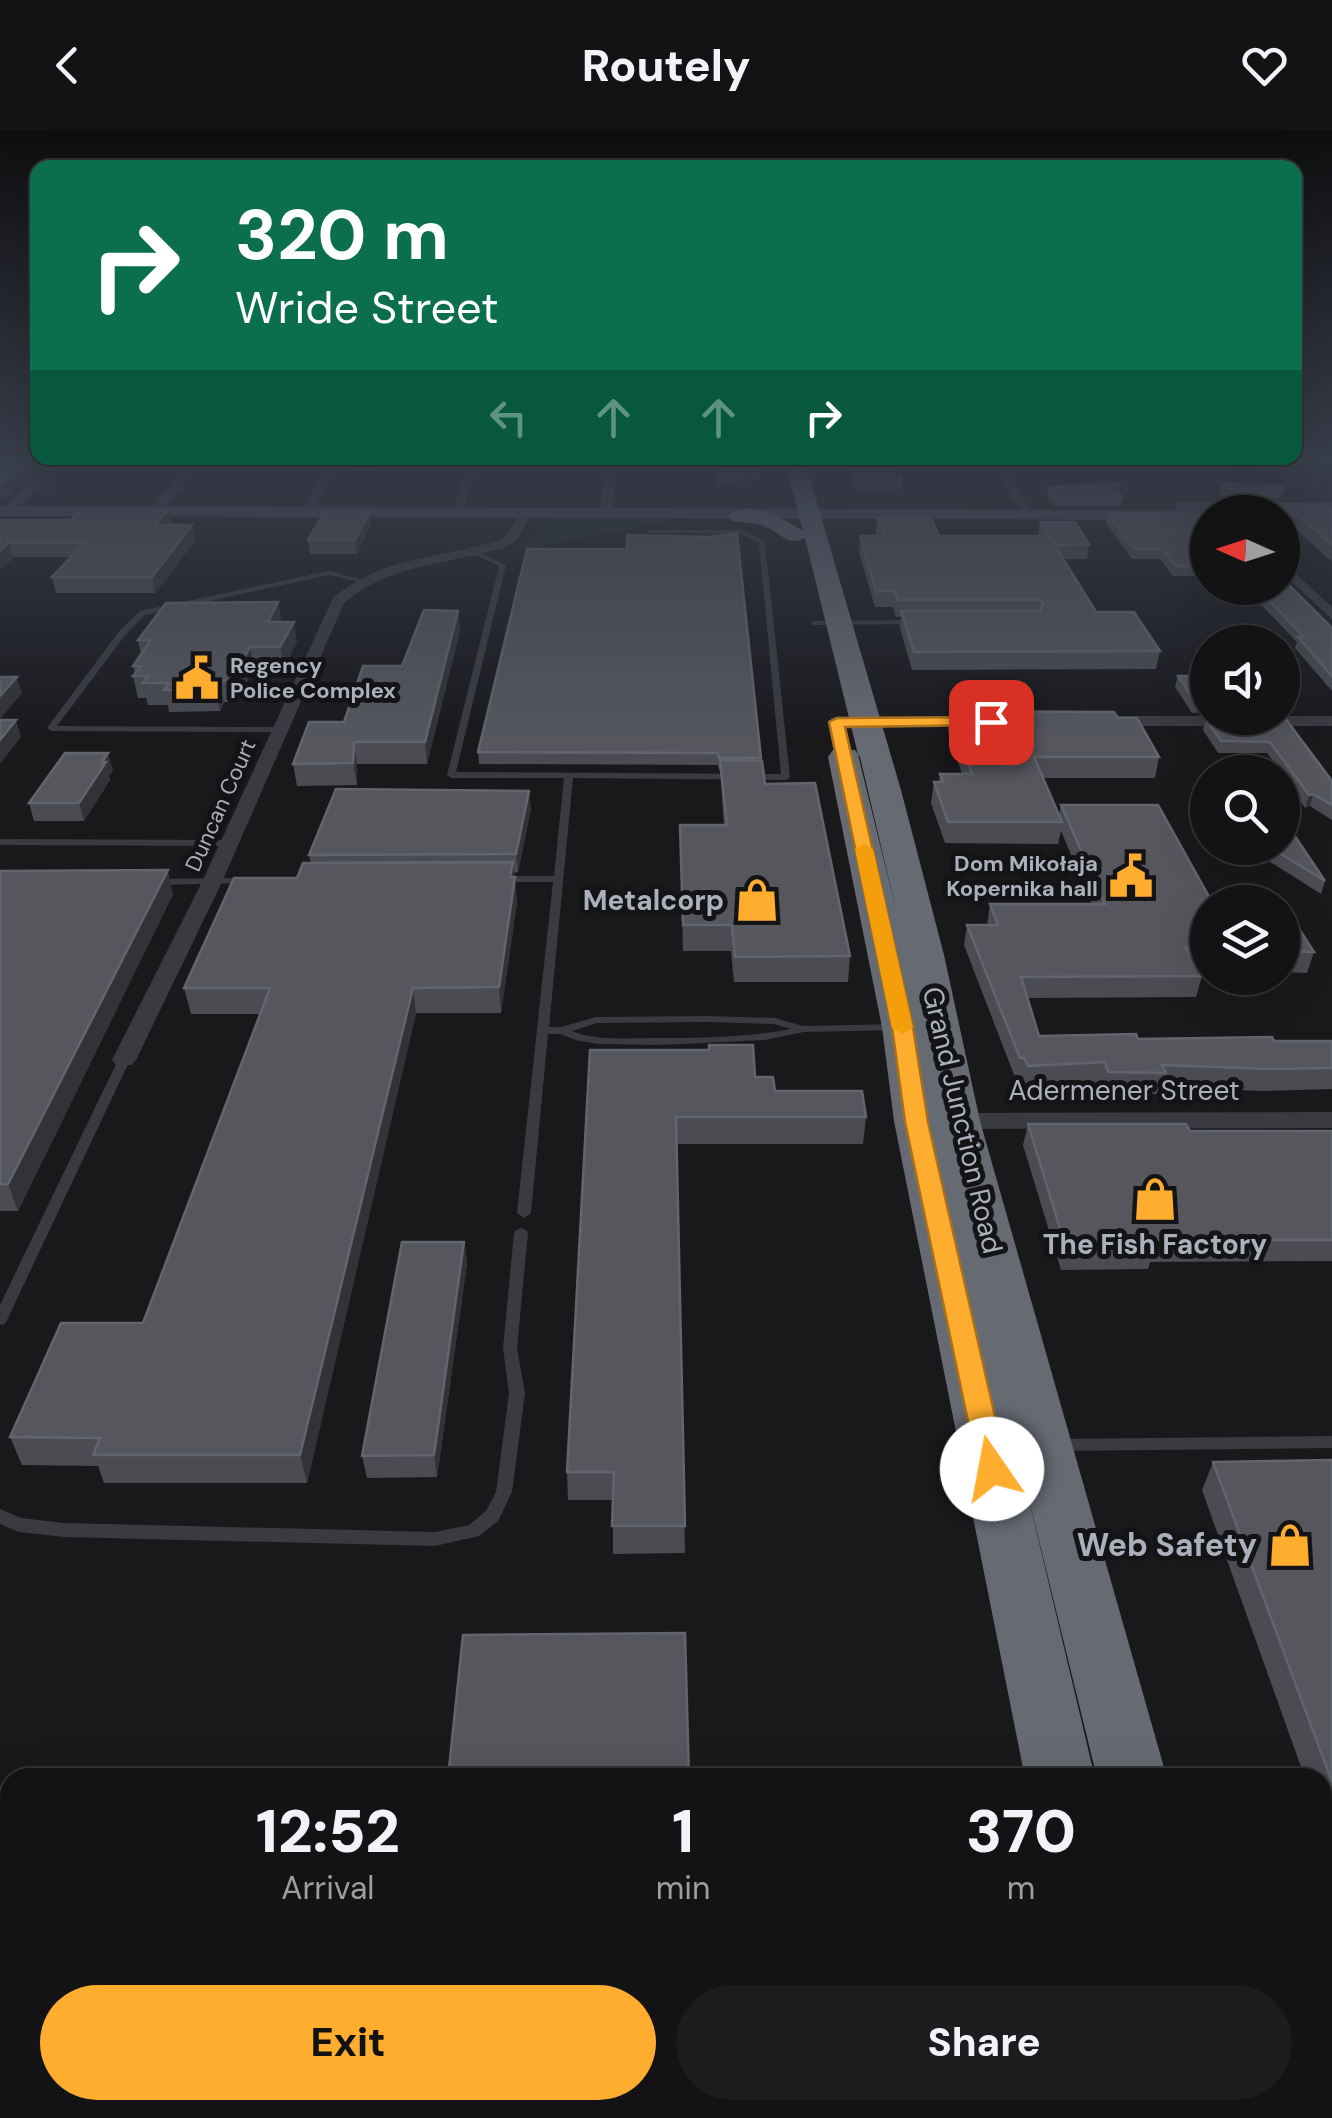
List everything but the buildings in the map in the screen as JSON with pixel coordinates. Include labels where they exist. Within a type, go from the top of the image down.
[{"type":"highway","name":"Grand Junction Road","points":[[808,555],[826,622],[839,701],[922,1027],[1058,1768]]},
{"type":"highway","name":"Grand Junction Road","points":[[826,622],[839,701]]},
{"type":"highway","name":"Grand Junction Road","points":[[937,1121],[1044,1446],[1129,1768]]},
{"type":"street","points":[[364,581],[468,555]]},
{"type":"street","name":"Duncan Court","points":[[124,1060],[212,882],[338,601],[364,581]]},
{"type":"street","points":[[1300,583],[1332,615]]},
{"type":"street","points":[[839,701],[996,722]]},
{"type":"street","points":[[1095,721],[1332,720]]},
{"type":"street","name":"Adermener Street","points":[[937,1121],[1332,1120]]},
{"type":"lane","points":[[480,555],[502,565],[451,775],[786,777],[763,555]]},
{"type":"lane","points":[[277,730],[51,728],[123,632],[143,613],[330,573],[364,581]]},
{"type":"lane","points":[[826,622],[924,622]]},
{"type":"lane","points":[[524,1214],[569,776]]},
{"type":"lane","points":[[0,842],[228,842]]},
{"type":"lane","points":[[481,879],[558,878]]},
{"type":"lane","points":[[135,882],[250,882]]},
{"type":"lane","points":[[544,1030],[562,1030],[596,1020],[757,1019],[791,1023],[804,1030]]},
{"type":"lane","points":[[562,1030],[593,1040],[757,1039],[793,1036],[804,1030],[922,1027]]},
{"type":"lane","points":[[0,1320],[124,1060]]},
{"type":"lane","points":[[0,1516],[19,1524],[108,1532],[434,1538],[473,1531],[492,1516],[504,1492],[517,1393],[510,1348],[521,1233]]},
{"type":"lane","points":[[1044,1446],[1332,1442]]},
{"type":"slow traffic","points":[[864,849],[903,1028]]},
{"type":"place","name":"Regency Police Complex","points":[[197,678]]},
{"type":"place","name":"Dom Mikołaja Kopernika hall","points":[[1131,876]]},
{"type":"place","name":"Metalcorp","points":[[757,900]]},
{"type":"place","name":"The Fish Factory","points":[[1155,1199]]},
{"type":"place","name":"Web Safety","points":[[1290,1545]]},
{"type":"route","points":[[991,722],[837,722],[903,1027],[916,1122],[992,1469]]}]
